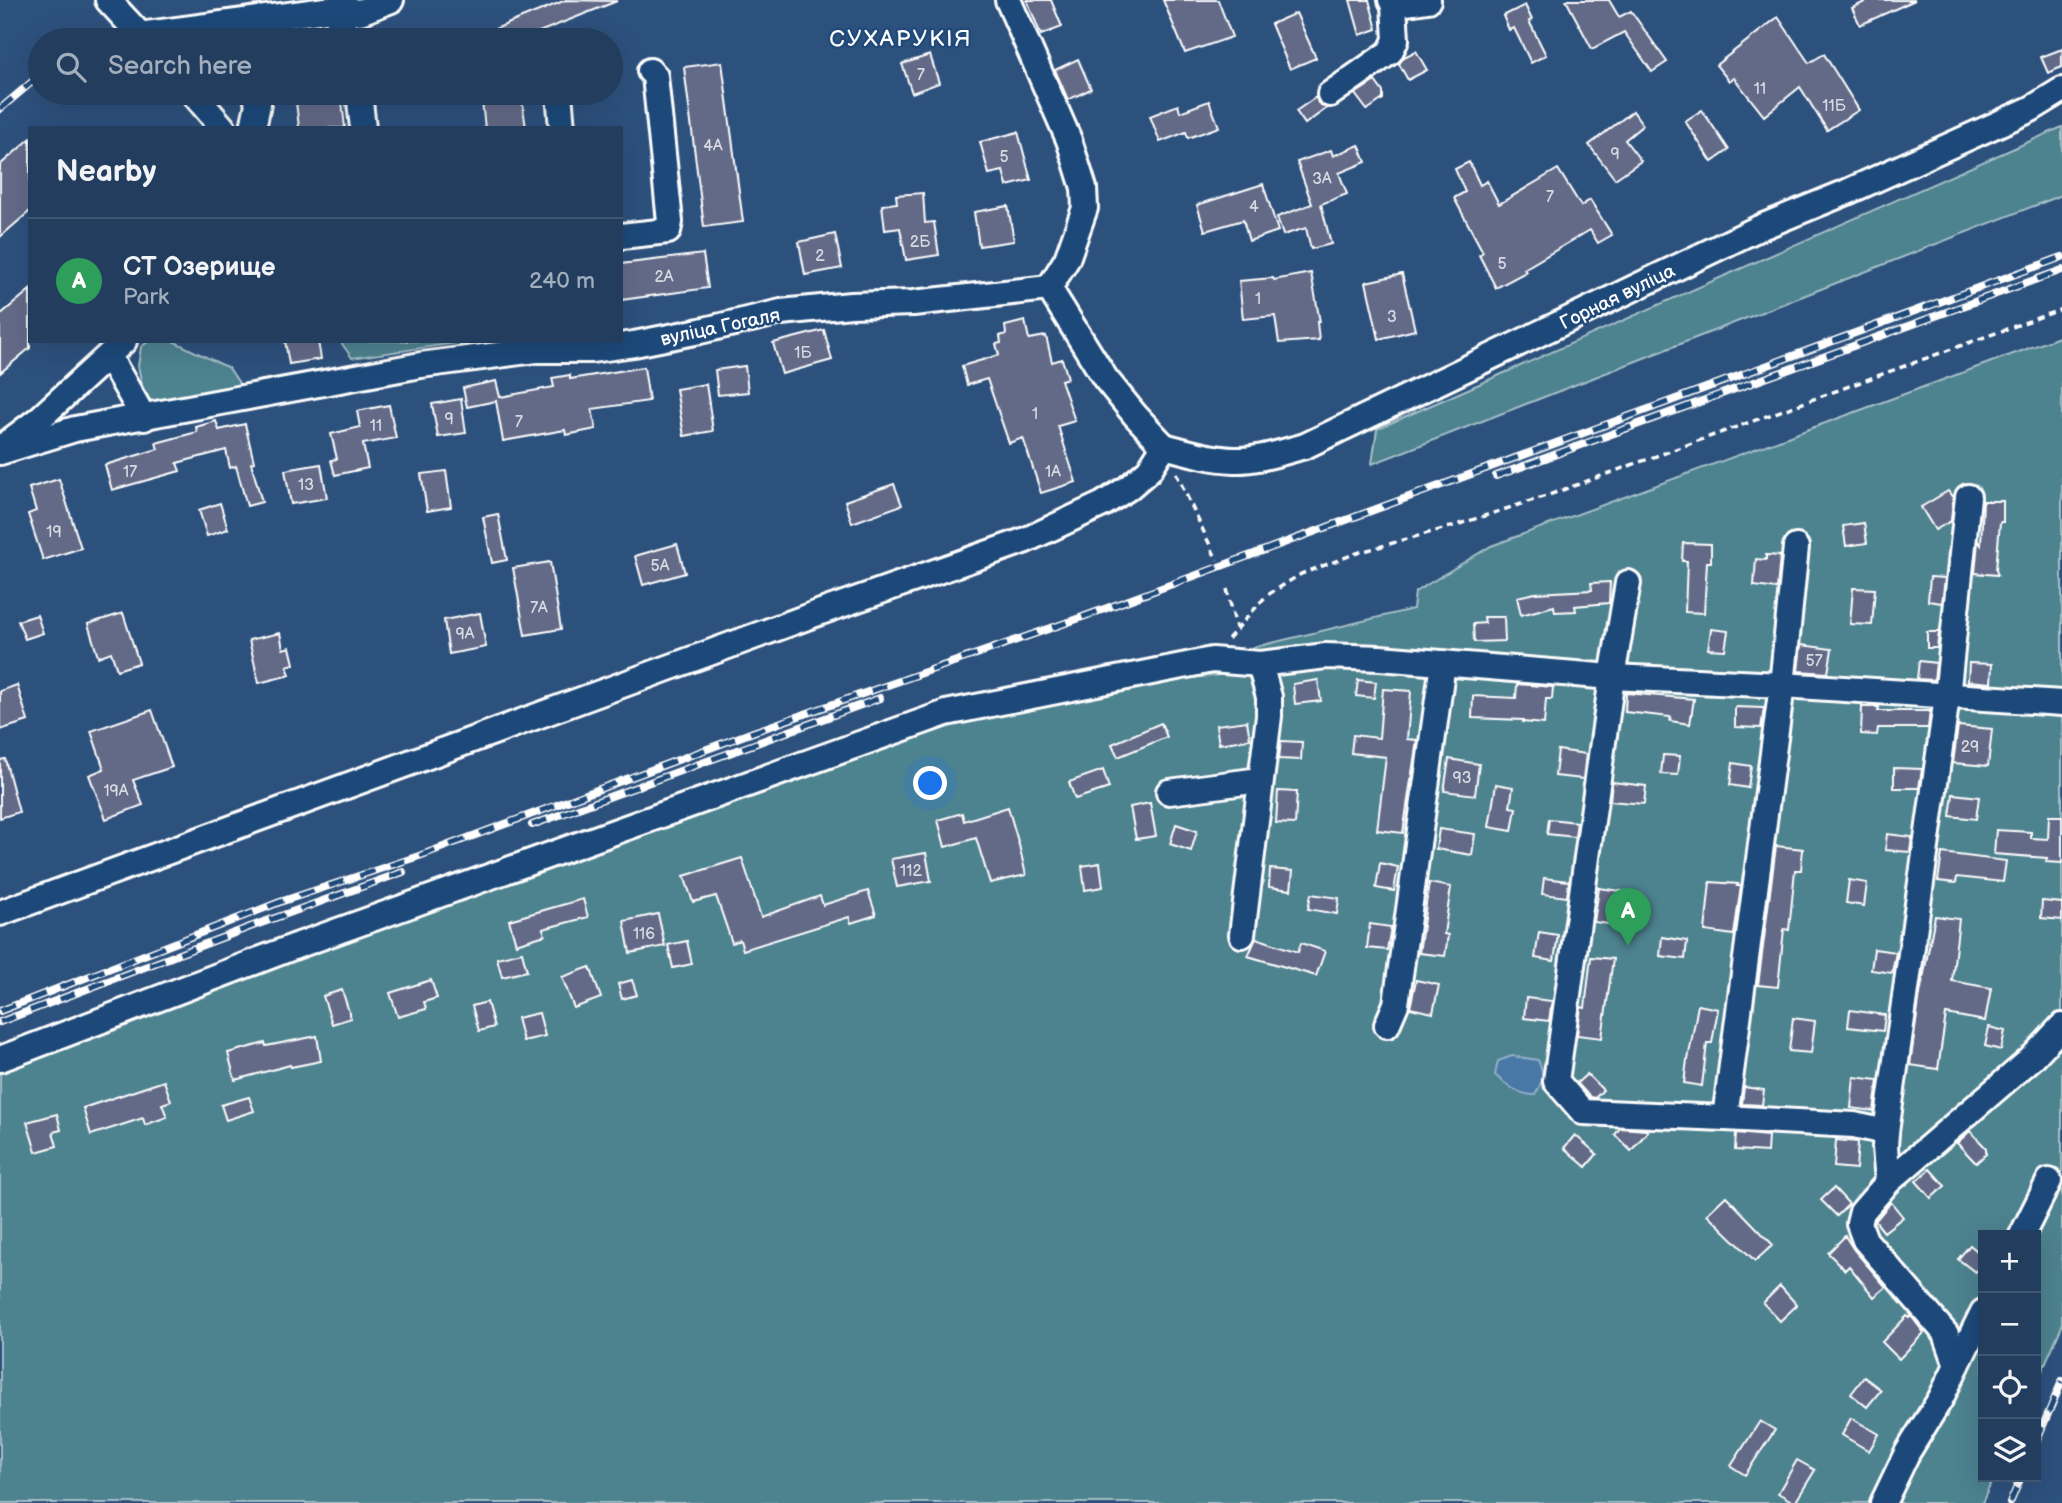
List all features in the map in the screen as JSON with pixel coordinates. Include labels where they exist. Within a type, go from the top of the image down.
[{"type":"street","points":[[108,0],[134,28]]},
{"type":"street","points":[[203,28],[332,9],[360,12],[391,0]]},
{"type":"street","points":[[0,913],[805,617],[1026,540],[1103,504],[1149,470],[1164,446],[1105,379],[1049,288],[1067,259],[1081,221],[1085,208],[1084,188],[1069,140],[1008,0]]},
{"type":"street","points":[[1330,94],[1390,52],[1396,40],[1392,3],[1428,0]]},
{"type":"street","points":[[332,9],[343,28]]},
{"type":"street","points":[[623,236],[668,232],[670,222],[655,76],[650,71]]},
{"type":"street","name":"Горная вуліца","points":[[1164,446],[1205,457],[1236,460],[1305,446],[1759,229],[2031,109],[2062,90]]},
{"type":"street","points":[[203,105],[221,126]]},
{"type":"street","points":[[253,126],[258,105]]},
{"type":"street","points":[[360,105],[363,126]]},
{"type":"street","points":[[560,105],[562,126]]},
{"type":"street","name":"вуліца Гогаля","points":[[0,450],[75,429],[421,365],[536,350],[591,350],[634,344],[781,312],[851,305],[913,303],[1049,288]]},
{"type":"street","name":"вуліца Гогаля","points":[[0,450],[117,349],[144,418]]},
{"type":"street","points":[[1888,1182],[1886,1132],[1948,696],[1968,497]]},
{"type":"street","points":[[1725,1118],[1782,685],[1796,547]]},
{"type":"street","points":[[1628,583],[1612,677],[1556,1081],[1583,1112],[1854,1125],[1886,1132]]},
{"type":"street","points":[[0,1059],[284,951],[946,713],[1212,660],[1251,663],[1326,656],[1380,658],[1612,677],[2062,703]]},
{"type":"street","points":[[1242,935],[1269,716],[1269,697],[1251,663]]},
{"type":"street","points":[[1387,1025],[1396,1004],[1443,663]]},
{"type":"street","points":[[1169,792],[1260,780]]},
{"type":"street","points":[[1957,1365],[1946,1334],[1865,1240],[1859,1224],[1862,1212],[1888,1182],[2031,1059],[2062,1026]]},
{"type":"street","points":[[2024,1230],[2049,1181]]},
{"type":"street","points":[[1883,1503],[1907,1453],[1941,1398],[1978,1322]]},
{"type":"path","points":[[1212,660],[1236,628],[1266,596],[1301,574],[1357,553],[1546,496],[2062,309]]},
{"type":"path","points":[[1164,446],[1217,560]]},
{"type":"path","points":[[1227,589],[1236,628]]},
{"type":"green space","points":[[2062,127],[2062,195],[1372,464],[1377,429]]},
{"type":"green space","points":[[2062,336],[2062,1326],[2041,1373],[2041,1230],[1978,1230],[1978,1482],[1992,1482],[1982,1503],[0,1503],[0,1070],[552,863],[946,723],[1118,686],[1228,674],[1242,650],[1413,609],[1415,592],[1491,546]]},
{"type":"green space","points":[[146,343],[177,343],[229,368],[241,386],[157,407],[144,394],[138,366],[141,347]]},
{"type":"green space","points":[[341,343],[457,343],[352,358]]},
{"type":"water","points":[[1512,1056],[1538,1060],[1542,1078],[1535,1095],[1508,1086],[1495,1075],[1498,1061]]},
{"type":"building","points":[[566,0],[617,1],[549,28],[497,28]]},
{"type":"building","points":[[1027,0],[1051,0],[1062,27],[1041,35]]},
{"type":"building","points":[[1163,0],[1218,0],[1232,37],[1185,53]]},
{"type":"building","points":[[1350,0],[1369,0],[1377,29],[1360,35]]},
{"type":"building","points":[[1566,0],[1609,0],[1619,17],[1631,11],[1667,62],[1652,72],[1624,32],[1592,49]]},
{"type":"building","points":[[1869,0],[1915,0],[1860,25],[1852,8]]},
{"type":"building","points":[[1525,5],[1532,20],[1529,21],[1546,55],[1531,63],[1514,28],[1509,30],[1503,16]]},
{"type":"building","points":[[1296,13],[1316,58],[1290,69],[1271,24]]},
{"type":"building","points":[[1778,17],[1809,63],[1824,54],[1859,110],[1827,130],[1800,87],[1764,116],[1734,78],[1729,81],[1716,65]]},
{"type":"building","points":[[2062,49],[2062,67],[2048,73],[2041,57]]},
{"type":"building","points":[[1416,51],[1427,70],[1408,80],[1399,64],[1404,57]]},
{"type":"building","points":[[930,55],[939,83],[912,93],[902,64]]},
{"type":"building","points":[[1078,59],[1091,89],[1068,100],[1055,70]]},
{"type":"building","points":[[722,62],[743,222],[704,227],[684,67]]},
{"type":"building","points":[[1375,81],[1383,92],[1383,99],[1367,110],[1355,94]]},
{"type":"building","points":[[1316,97],[1318,103],[1327,108],[1305,124],[1296,111]]},
{"type":"building","points":[[1209,101],[1219,127],[1188,138],[1186,132],[1160,142],[1150,116],[1178,105],[1180,112]]},
{"type":"building","points":[[296,105],[342,105],[345,126],[299,126]]},
{"type":"building","points":[[482,105],[523,105],[526,126],[485,126]]},
{"type":"building","points":[[1702,110],[1729,150],[1712,162],[1685,121]]},
{"type":"building","points":[[1633,111],[1643,125],[1625,140],[1641,161],[1615,179],[1589,145]]},
{"type":"building","points":[[1018,132],[1031,180],[1007,186],[1003,171],[989,174],[980,142]]},
{"type":"building","points":[[28,141],[28,213],[0,237],[0,165]]},
{"type":"building","points":[[1359,145],[1366,162],[1339,173],[1347,194],[1321,204],[1331,244],[1311,249],[1306,228],[1283,235],[1277,217],[1312,204],[1297,162],[1331,150],[1333,156]]},
{"type":"building","points":[[1469,162],[1480,185],[1487,181],[1499,204],[1558,169],[1581,206],[1590,200],[1612,235],[1598,243],[1590,230],[1524,269],[1526,272],[1496,288],[1479,255],[1483,252],[1454,198],[1465,192],[1455,169]]},
{"type":"building","points":[[1263,184],[1278,231],[1249,241],[1243,220],[1205,231],[1197,205]]},
{"type":"building","points":[[923,193],[925,223],[934,222],[939,255],[906,260],[900,228],[885,230],[882,205],[897,203],[896,195]]},
{"type":"building","points":[[1008,206],[1014,241],[979,246],[974,212]]},
{"type":"building","points":[[835,234],[842,268],[805,275],[799,242]]},
{"type":"building","points":[[703,254],[708,288],[623,300],[623,264]]},
{"type":"building","points":[[1311,273],[1320,322],[1317,322],[1319,340],[1279,343],[1275,316],[1243,319],[1239,281],[1274,280]]},
{"type":"building","points":[[1402,274],[1415,330],[1379,339],[1366,282]]},
{"type":"building","points":[[28,292],[30,348],[0,373],[0,315]]},
{"type":"building","points":[[1025,321],[1029,339],[1046,336],[1052,362],[1062,359],[1068,378],[1061,380],[1075,421],[1058,426],[1076,482],[1041,493],[1023,438],[1009,443],[987,379],[967,385],[962,366],[999,355],[996,344],[1001,343],[1000,336],[1006,334],[1005,326]]},
{"type":"building","points":[[824,330],[832,360],[782,374],[773,343]]},
{"type":"building","points":[[285,343],[318,343],[321,359],[289,364]]},
{"type":"building","points":[[745,366],[748,392],[718,395],[715,370]]},
{"type":"building","points":[[644,367],[649,401],[592,409],[596,429],[566,435],[565,430],[503,441],[496,401],[467,407],[463,388],[496,381],[500,397],[554,387],[552,378],[570,375],[570,379]]},
{"type":"building","points":[[706,384],[713,431],[684,436],[676,389]]},
{"type":"building","points":[[461,399],[466,433],[438,437],[432,404]]},
{"type":"building","points":[[389,405],[396,438],[363,444],[368,468],[335,475],[331,460],[337,459],[331,434],[360,427],[357,411]]},
{"type":"building","points":[[216,421],[219,430],[245,424],[254,462],[251,463],[262,502],[247,506],[236,466],[230,468],[226,450],[177,463],[180,471],[112,490],[105,465],[158,449],[156,443],[197,432],[196,427]]},
{"type":"building","points":[[321,464],[327,498],[291,504],[285,470]]},
{"type":"building","points":[[446,471],[451,507],[427,511],[421,474]]},
{"type":"building","points":[[59,479],[81,548],[43,560],[28,514],[36,511],[29,488]]},
{"type":"building","points":[[894,484],[902,505],[852,523],[845,501]]},
{"type":"building","points":[[1948,491],[1953,498],[1951,521],[1935,530],[1921,507]]},
{"type":"building","points":[[1983,501],[2003,501],[2003,522],[2000,522],[1996,570],[1998,575],[1975,573],[1978,541],[1981,545]]},
{"type":"building","points":[[220,503],[228,529],[207,536],[199,510]]},
{"type":"building","points":[[498,514],[507,560],[492,563],[483,517]]},
{"type":"building","points":[[1864,523],[1867,543],[1846,546],[1843,526]]},
{"type":"building","points":[[1683,543],[1711,544],[1711,562],[1707,562],[1704,613],[1685,612],[1687,561],[1682,561]]},
{"type":"building","points":[[677,544],[685,573],[643,585],[635,556]]},
{"type":"building","points":[[1766,555],[1780,556],[1777,589],[1754,586],[1756,559],[1766,560]]},
{"type":"building","points":[[550,562],[561,629],[525,635],[513,568]]},
{"type":"building","points":[[1930,577],[1945,578],[1942,603],[1928,601]]},
{"type":"building","points":[[1610,582],[1609,603],[1575,606],[1576,611],[1555,612],[1554,606],[1521,615],[1517,597],[1535,593],[1592,590],[1591,583]]},
{"type":"building","points":[[1853,588],[1875,589],[1872,625],[1850,624]]},
{"type":"building","points":[[123,613],[139,663],[117,670],[111,652],[98,657],[88,624]]},
{"type":"building","points":[[480,613],[486,647],[449,654],[444,620]]},
{"type":"building","points":[[37,615],[43,633],[25,639],[18,621]]},
{"type":"building","points":[[1484,617],[1504,617],[1505,641],[1474,642],[1473,624],[1485,623]]},
{"type":"building","points":[[1711,629],[1728,631],[1725,650],[1708,649]]},
{"type":"building","points":[[1927,632],[1939,632],[1937,648],[1927,648]]},
{"type":"building","points":[[280,633],[283,649],[290,647],[294,664],[287,666],[290,675],[259,683],[249,640]]},
{"type":"building","points":[[1801,645],[1832,649],[1828,673],[1798,671]]},
{"type":"building","points":[[1919,661],[1936,663],[1934,680],[1917,679]]},
{"type":"building","points":[[1969,663],[1992,664],[1991,683],[1968,681]]},
{"type":"building","points":[[1318,680],[1321,701],[1295,704],[1293,684]]},
{"type":"building","points":[[1358,680],[1376,682],[1374,698],[1356,696]]},
{"type":"building","points":[[1517,684],[1553,687],[1552,699],[1546,699],[1544,724],[1523,720],[1472,718],[1473,696],[1516,698]]},
{"type":"building","points":[[17,685],[28,721],[0,730],[0,691]]},
{"type":"building","points":[[1383,689],[1411,691],[1407,739],[1417,740],[1403,833],[1377,830],[1386,757],[1351,753],[1353,735],[1379,738]]},
{"type":"building","points":[[1626,693],[1694,699],[1690,724],[1670,721],[1671,717],[1625,712]]},
{"type":"building","points":[[1735,707],[1764,708],[1761,728],[1735,727]]},
{"type":"building","points":[[1862,707],[1879,707],[1878,711],[1930,711],[1928,728],[1878,728],[1877,735],[1861,734]]},
{"type":"building","points":[[152,710],[172,767],[133,780],[143,805],[106,819],[89,775],[104,769],[91,731]]},
{"type":"building","points":[[1247,721],[1250,739],[1219,744],[1216,725]]},
{"type":"building","points":[[1161,723],[1167,737],[1118,757],[1112,744]]},
{"type":"building","points":[[1958,726],[1992,729],[1988,766],[1953,763]]},
{"type":"building","points":[[1281,741],[1302,742],[1301,760],[1279,759]]},
{"type":"building","points":[[1558,750],[1586,754],[1583,779],[1555,776]]},
{"type":"building","points":[[1663,755],[1680,756],[1678,775],[1661,774]]},
{"type":"building","points":[[5,759],[19,812],[0,818],[0,760]]},
{"type":"building","points":[[1449,759],[1479,764],[1475,795],[1444,791]]},
{"type":"building","points":[[1733,763],[1751,766],[1748,788],[1730,785]]},
{"type":"building","points":[[1894,768],[1922,769],[1919,788],[1894,788]]},
{"type":"building","points":[[1103,770],[1109,788],[1075,799],[1069,782]]},
{"type":"building","points":[[1612,782],[1646,786],[1644,804],[1610,801]]},
{"type":"building","points":[[1496,784],[1513,787],[1510,807],[1516,808],[1512,831],[1489,827]]},
{"type":"building","points":[[1278,791],[1297,792],[1295,824],[1276,823]]},
{"type":"building","points":[[1953,794],[1979,797],[1976,819],[1950,816]]},
{"type":"building","points":[[1150,803],[1156,836],[1136,839],[1130,807]]},
{"type":"building","points":[[1008,807],[1026,875],[990,883],[976,838],[945,847],[938,820],[962,813],[964,821]]},
{"type":"building","points":[[2049,816],[2062,816],[2062,863],[2046,862],[2047,858],[1994,854],[1996,830],[2031,832],[2031,838],[2048,839]]},
{"type":"building","points":[[1549,819],[1577,822],[1575,837],[1547,834]]},
{"type":"building","points":[[1176,824],[1197,831],[1191,851],[1170,844]]},
{"type":"building","points":[[1439,829],[1475,834],[1472,855],[1436,849]]},
{"type":"building","points":[[1887,834],[1912,837],[1910,852],[1885,850]]},
{"type":"building","points":[[1776,846],[1803,849],[1801,870],[1795,870],[1789,930],[1784,929],[1778,987],[1758,985]]},
{"type":"building","points":[[926,853],[931,881],[897,887],[891,859]]},
{"type":"building","points":[[1942,853],[2006,861],[2003,882],[1957,877],[1956,883],[1938,881]]},
{"type":"building","points":[[742,858],[761,917],[820,896],[823,905],[868,891],[876,915],[851,923],[849,917],[743,950],[740,940],[732,943],[716,896],[693,902],[684,876]]},
{"type":"building","points":[[1100,863],[1103,887],[1085,890],[1082,866]]},
{"type":"building","points":[[1380,863],[1398,867],[1394,891],[1376,888]]},
{"type":"building","points":[[1270,869],[1293,871],[1291,890],[1269,887]]},
{"type":"building","points":[[1544,878],[1569,881],[1567,897],[1542,894]]},
{"type":"building","points":[[1849,880],[1867,883],[1864,906],[1846,903]]},
{"type":"building","points":[[1710,882],[1741,886],[1734,935],[1705,931]]},
{"type":"building","points":[[1429,883],[1451,887],[1444,934],[1448,935],[1445,956],[1419,953]]},
{"type":"building","points":[[1599,888],[1628,892],[1624,926],[1594,922]]},
{"type":"building","points":[[1311,894],[1339,898],[1337,914],[1308,909]]},
{"type":"building","points":[[583,899],[588,917],[543,929],[545,935],[516,944],[509,920]]},
{"type":"building","points":[[2042,901],[2062,903],[2062,920],[2041,918]]},
{"type":"building","points":[[658,914],[665,946],[630,953],[624,921]]},
{"type":"building","points":[[1935,916],[1959,919],[1952,981],[1991,988],[1985,1021],[1946,1014],[1938,1069],[1910,1065]]},
{"type":"building","points":[[1370,924],[1391,927],[1387,950],[1367,948]]},
{"type":"building","points":[[1539,932],[1558,935],[1554,961],[1535,958]]},
{"type":"building","points":[[1662,937],[1687,941],[1685,959],[1660,956]]},
{"type":"building","points":[[1256,938],[1298,952],[1301,943],[1325,951],[1316,976],[1248,956]]},
{"type":"building","points":[[687,941],[692,964],[673,968],[668,945]]},
{"type":"building","points":[[1874,949],[1896,952],[1892,973],[1871,970]]},
{"type":"building","points":[[522,952],[527,971],[502,977],[497,958]]},
{"type":"building","points":[[1591,957],[1613,959],[1602,1038],[1577,1035],[1581,1007],[1585,1008]]},
{"type":"building","points":[[590,967],[601,998],[574,1008],[562,977]]},
{"type":"building","points":[[431,980],[437,998],[424,1002],[426,1009],[398,1017],[390,993]]},
{"type":"building","points":[[632,980],[637,995],[622,999],[618,984]]},
{"type":"building","points":[[1416,980],[1439,985],[1433,1013],[1410,1008]]},
{"type":"building","points":[[342,990],[351,1018],[332,1024],[323,996]]},
{"type":"building","points":[[1526,998],[1552,1001],[1549,1021],[1524,1018]]},
{"type":"building","points":[[487,1002],[494,1027],[479,1031],[472,1006]]},
{"type":"building","points":[[1698,1005],[1718,1009],[1712,1043],[1707,1043],[1702,1086],[1684,1083]]},
{"type":"building","points":[[1850,1010],[1885,1015],[1883,1031],[1848,1027]]},
{"type":"building","points":[[539,1013],[545,1036],[523,1041],[517,1018]]},
{"type":"building","points":[[1793,1018],[1815,1021],[1811,1053],[1789,1051]]},
{"type":"building","points":[[1989,1027],[2005,1031],[2001,1050],[1985,1046]]},
{"type":"building","points":[[317,1036],[321,1061],[291,1067],[290,1065],[235,1080],[228,1053],[265,1043],[266,1046]]},
{"type":"building","points":[[1587,1074],[1603,1090],[1595,1098],[1590,1097],[1577,1083]]},
{"type":"building","points":[[1854,1077],[1878,1080],[1874,1111],[1851,1108]]},
{"type":"building","points":[[164,1081],[171,1101],[162,1104],[167,1117],[145,1125],[143,1118],[91,1135],[83,1108]]},
{"type":"building","points":[[1744,1087],[1764,1090],[1762,1105],[1742,1104]]},
{"type":"building","points":[[249,1097],[254,1111],[226,1120],[221,1105]]},
{"type":"building","points":[[57,1114],[61,1130],[53,1132],[57,1146],[36,1152],[27,1122]]},
{"type":"building","points":[[1620,1128],[1648,1131],[1631,1151],[1615,1135]]},
{"type":"building","points":[[1970,1131],[1986,1148],[1986,1154],[1976,1163],[1957,1143]]},
{"type":"building","points":[[1736,1133],[1768,1136],[1767,1152],[1735,1150]]},
{"type":"building","points":[[1575,1135],[1597,1154],[1586,1167],[1564,1148]]},
{"type":"building","points":[[1836,1140],[1858,1142],[1856,1169],[1834,1167]]},
{"type":"building","points":[[1930,1169],[1945,1186],[1931,1198],[1916,1181]]},
{"type":"building","points":[[1834,1188],[1849,1204],[1837,1216],[1821,1200]]},
{"type":"building","points":[[1726,1196],[1773,1245],[1755,1261],[1707,1214]]},
{"type":"building","points":[[1891,1202],[1903,1217],[1884,1232],[1875,1221]]},
{"type":"building","points":[[1845,1236],[1886,1287],[1874,1297],[1849,1266],[1845,1270],[1828,1253]]},
{"type":"building","points":[[1970,1245],[1978,1252],[1978,1268],[1975,1272],[1958,1259]]},
{"type":"building","points":[[1780,1286],[1797,1305],[1780,1321],[1763,1303]]},
{"type":"building","points":[[1907,1316],[1911,1316],[1924,1333],[1899,1359],[1882,1342]]},
{"type":"building","points":[[1864,1377],[1881,1390],[1867,1407],[1851,1394]]},
{"type":"building","points":[[1851,1418],[1879,1434],[1869,1451],[1842,1435]]},
{"type":"building","points":[[1760,1421],[1775,1430],[1745,1475],[1731,1466]]},
{"type":"building","points":[[1797,1460],[1815,1470],[1795,1503],[1778,1493]]},
{"type":"railway","points":[[0,109],[28,85]]},
{"type":"railway","points":[[0,1011],[280,902],[419,856],[753,732],[1077,619],[2062,257]]},
{"type":"railway","points":[[1496,476],[2062,270]]},
{"type":"railway","points":[[532,825],[880,698]]},
{"type":"railway","points":[[0,1022],[403,872]]},
{"type":"railway","points":[[2041,1430],[2062,1381]]},
{"type":"railway","points":[[2010,1503],[2019,1482]]},
{"type":"place","name":"СТ Озерище","points":[[1628,946]]},
{"type":"district","name":"СУХАРУКІЯ","points":[[901,38]]}]
